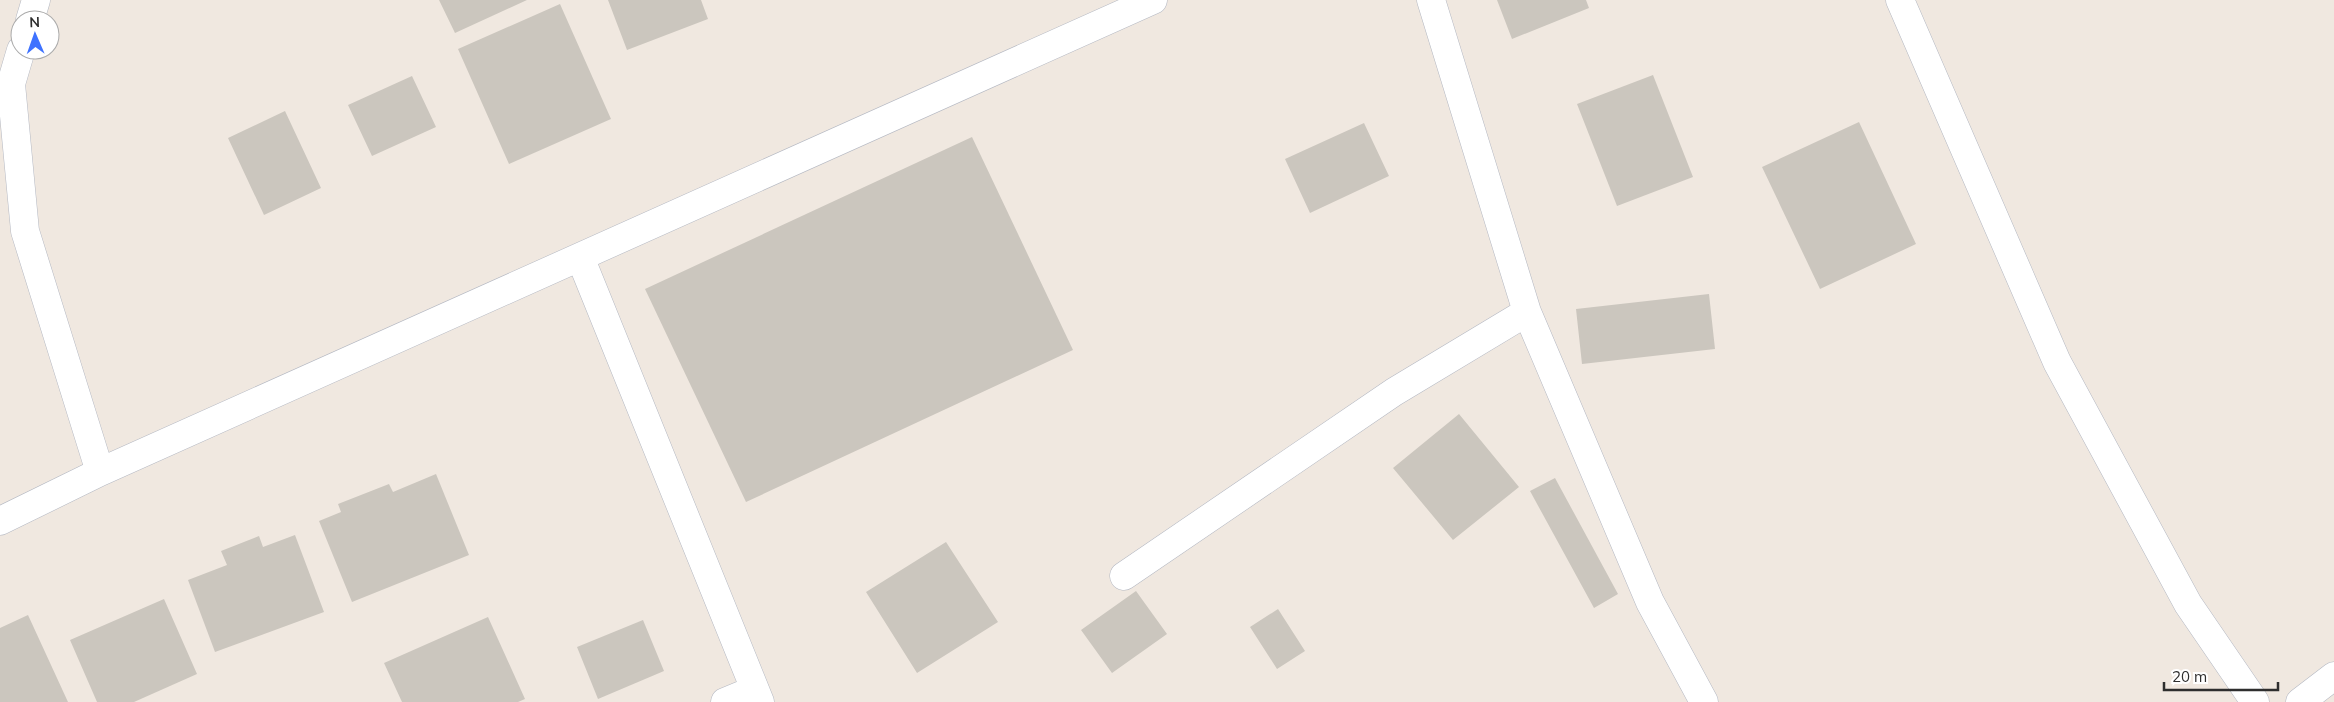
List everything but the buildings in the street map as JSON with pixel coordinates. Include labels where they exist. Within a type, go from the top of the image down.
[{"type":"street","points":[[0,522],[100,472],[1153,0]]},
{"type":"street","points":[[1431,0],[1527,312],[1650,602],[1704,702]]},
{"type":"street","points":[[1900,0],[2056,362],[2188,604],[2255,702]]},
{"type":"street","points":[[18,60],[10,84],[25,231],[100,472]]},
{"type":"street","points":[[580,257],[757,696],[726,702]]},
{"type":"street","points":[[1124,576],[1394,392],[1527,312]]},
{"type":"street","points":[[2300,702],[2334,676]]}]
